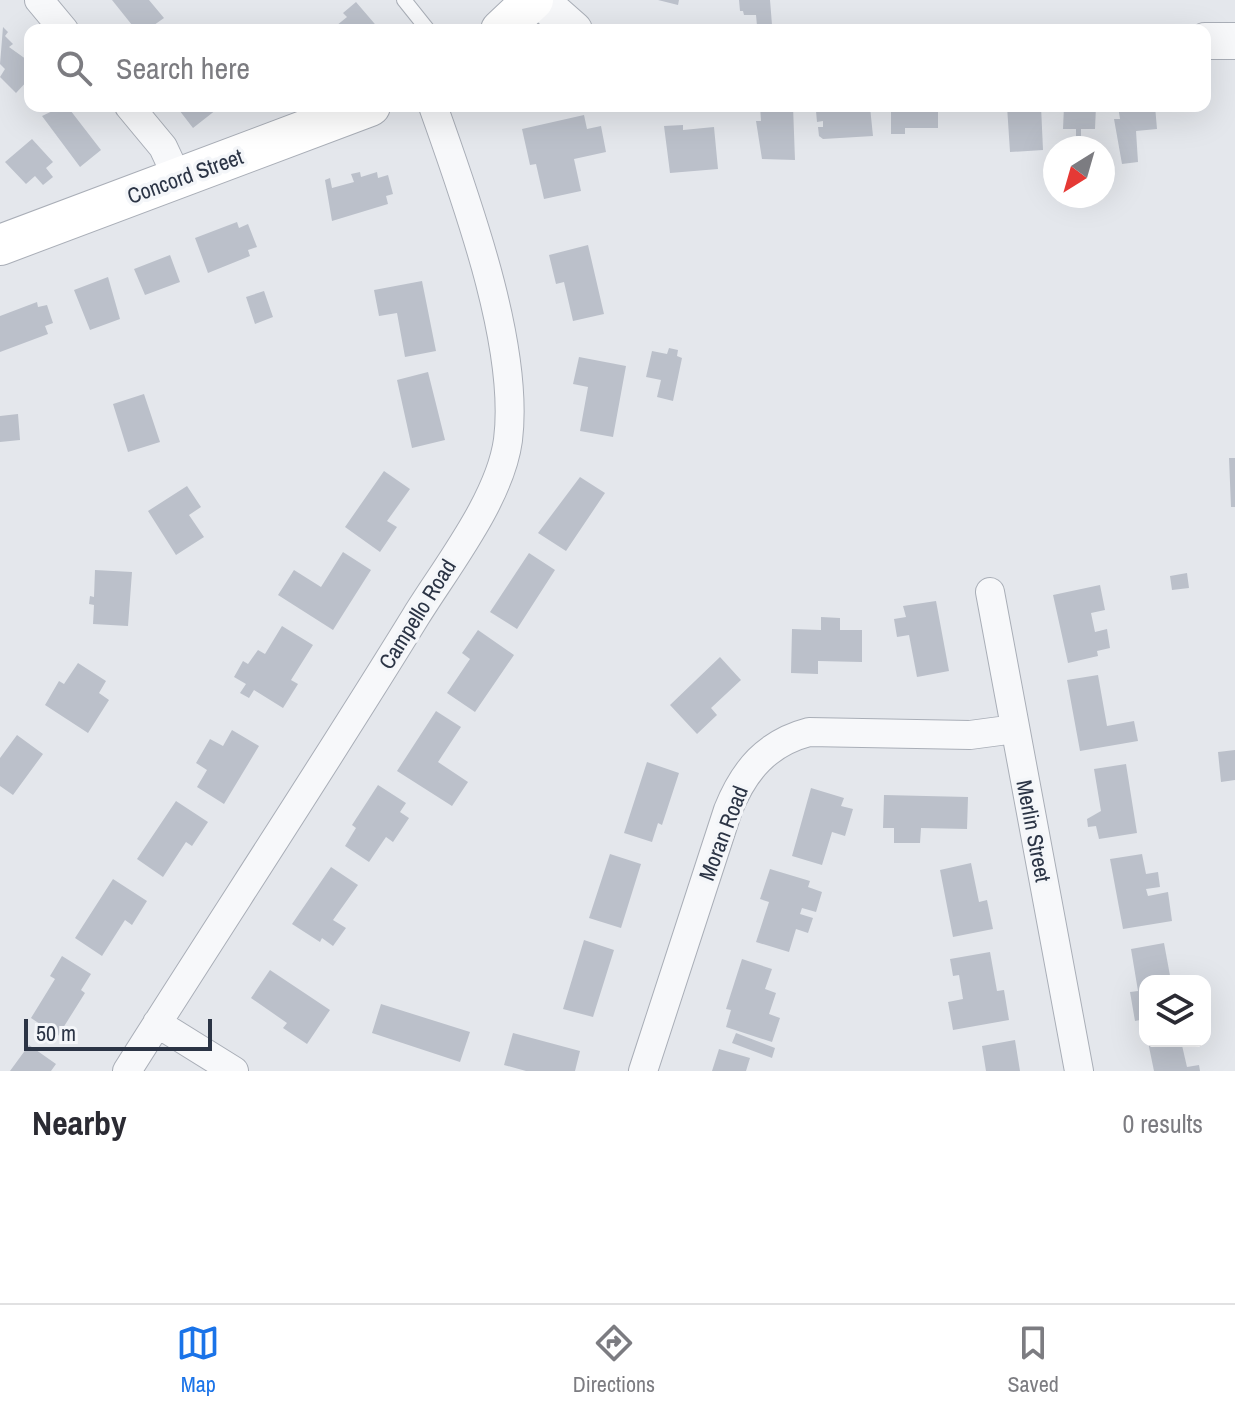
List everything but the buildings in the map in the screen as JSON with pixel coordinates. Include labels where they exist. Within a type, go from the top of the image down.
[{"type":"main road","name":"Concord Street","points":[[0,245],[354,112]]},
{"type":"street","points":[[39,0],[59,24]]},
{"type":"street","points":[[520,17],[549,24]]},
{"type":"street","points":[[1211,41],[1235,41]]},
{"type":"street","points":[[134,112],[163,147],[178,179]]},
{"type":"street","name":"Campello Road","points":[[127,1071],[478,516],[501,468],[509,418],[492,301],[469,211],[435,112]]},
{"type":"street","name":"Merlin Street","points":[[990,592],[1079,1071]]},
{"type":"street","name":"Moran Road","points":[[643,1071],[728,810],[738,786],[767,751],[787,738],[809,732],[970,735],[1015,729]]},
{"type":"street","points":[[157,1023],[234,1071]]},
{"type":"lane","points":[[404,0],[423,24]]}]
